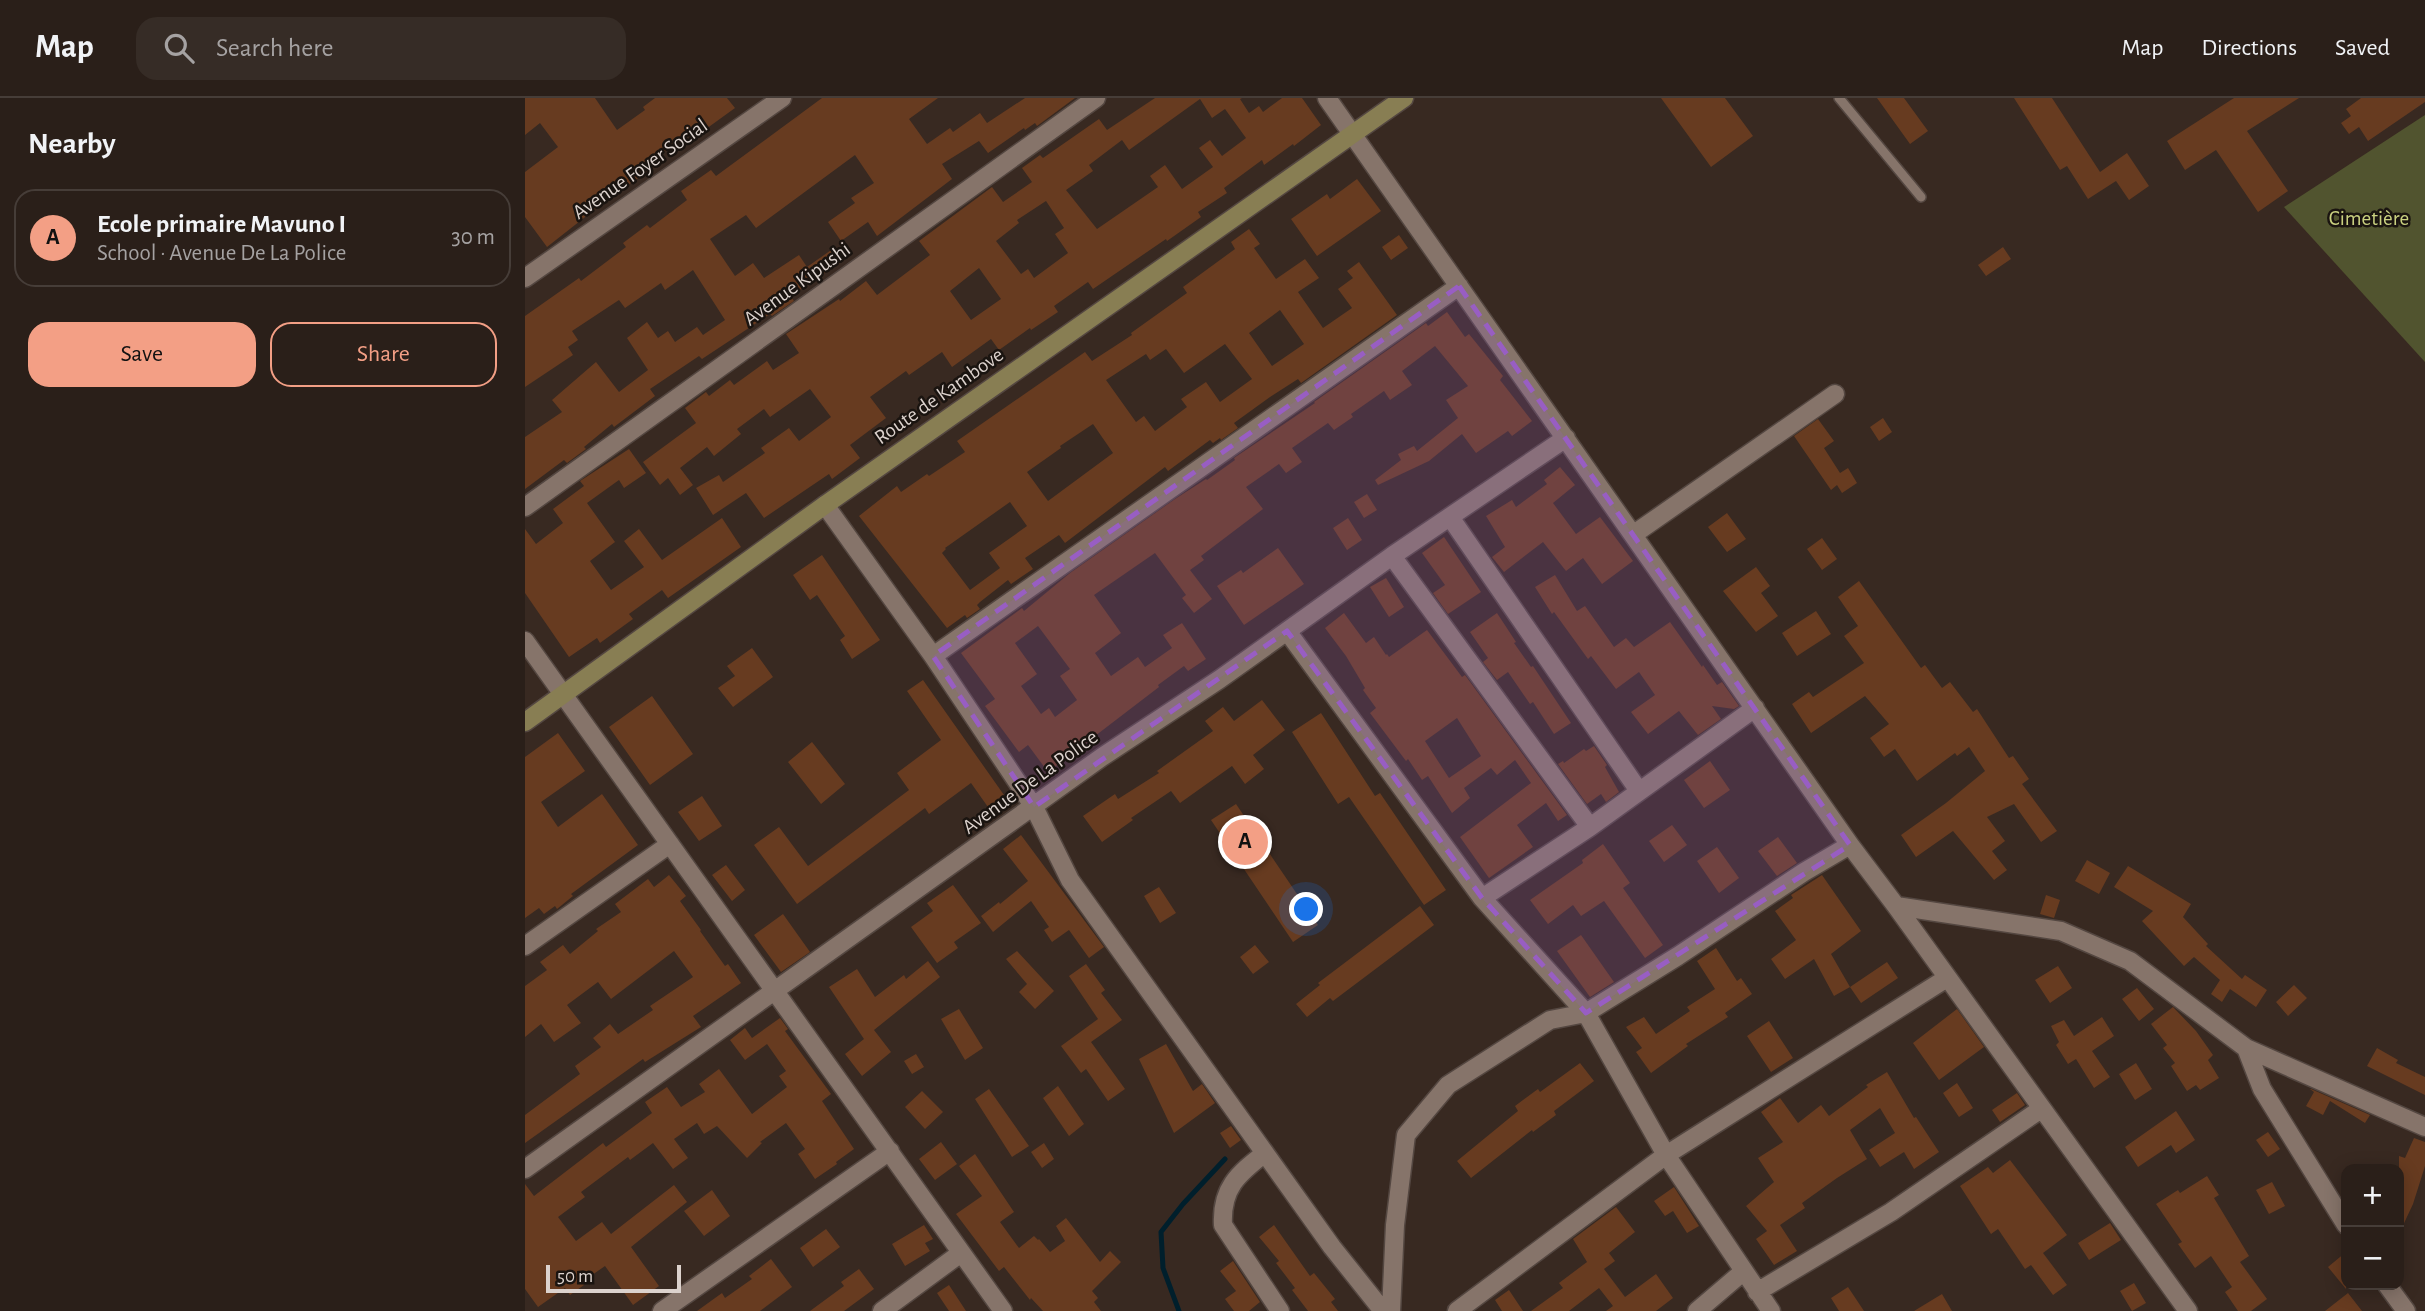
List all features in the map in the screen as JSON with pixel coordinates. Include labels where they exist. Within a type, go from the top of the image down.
[{"type":"street","name":"Avenue Foyer Social","points":[[525,278],[782,98]]},
{"type":"street","name":"Avenue Kipushi","points":[[525,507],[1096,98]]},
{"type":"street","points":[[1327,98],[1850,845],[2188,1311]]},
{"type":"street","name":"Route de Kambove","points":[[525,722],[1129,289],[1404,98]]},
{"type":"street","points":[[933,656],[1459,286]]},
{"type":"street","points":[[1634,534],[1835,394]]},
{"type":"street","name":"Avenue De La Police","points":[[525,1170],[1034,807],[1392,556],[1566,438]]},
{"type":"street","points":[[825,505],[933,656],[1034,807],[1070,880],[1332,1247],[1383,1311]]},
{"type":"street","points":[[1450,517],[1639,791]]},
{"type":"street","points":[[1392,556],[1590,827]]},
{"type":"street","points":[[1287,631],[1482,898],[1586,1013],[1666,1155],[1771,1311]]},
{"type":"street","points":[[525,641],[1003,1311]]},
{"type":"street","points":[[1482,898],[1590,827],[1755,708]]},
{"type":"street","points":[[525,946],[670,844]]},
{"type":"street","points":[[1391,1311],[1395,1225],[1406,1135],[1448,1085],[1550,1020],[1586,1013],[1850,845]]},
{"type":"street","points":[[1896,906],[2061,931],[2130,961],[2246,1048],[2425,1127]]},
{"type":"street","points":[[1457,1311],[1666,1155],[1947,978]]},
{"type":"street","points":[[2246,1048],[2262,1089],[2341,1217]]},
{"type":"street","points":[[1757,1292],[1891,1212],[2041,1110]]},
{"type":"street","points":[[662,1311],[890,1152]]},
{"type":"street","points":[[1265,1153],[1239,1174],[1226,1194],[1223,1225],[1280,1311]]},
{"type":"street","points":[[882,1311],[961,1253]]},
{"type":"street","points":[[1697,1311],[1744,1271]]},
{"type":"street","points":[[2391,1290],[2406,1311]]},
{"type":"lane","points":[[1839,98],[1921,197]]},
{"type":"highlighted area","points":[[1459,286],[1850,845],[1586,1013],[1482,898],[1287,631],[1034,807],[933,656]]},
{"type":"green space","name":"Cimetière","points":[[2425,115],[2425,362],[2284,207]]},
{"type":"building","points":[[525,98],[595,98],[617,130],[645,110],[643,107],[655,98],[727,98],[735,108],[706,129],[703,124],[657,157],[661,162],[547,247],[525,217],[525,172],[558,147],[540,123],[525,135]]},
{"type":"building","points":[[822,98],[938,98],[909,119],[927,144],[950,128],[953,132],[980,113],[987,123],[1025,98],[1075,98],[1037,126],[1035,123],[1025,130],[1024,128],[988,153],[979,141],[942,164],[952,179],[877,236],[868,222],[841,241],[828,222],[855,203],[851,198],[874,183],[855,155],[756,228],[746,215],[710,239],[735,276],[753,263],[764,278],[799,255],[807,267],[834,248],[843,261],[790,296],[794,301],[772,316],[770,314],[702,359],[699,356],[650,389],[655,396],[614,427],[612,424],[567,463],[564,460],[525,489],[525,437],[562,412],[552,400],[596,362],[619,392],[648,370],[627,338],[647,322],[658,338],[668,331],[675,342],[697,327],[703,335],[725,320],[693,270],[665,290],[661,283],[625,308],[619,300],[572,331],[578,340],[568,347],[573,355],[525,387],[525,316],[579,278],[581,281],[626,247],[623,243],[647,225],[650,228],[687,200],[681,191],[711,170],[716,176]]},
{"type":"building","points":[[1155,98],[1242,98],[1240,99],[1249,113],[1259,106],[1263,112],[1282,98],[1302,98],[1321,125],[1294,146],[1293,144],[1264,165],[1262,160],[1224,188],[1227,193],[1198,212],[1201,217],[1167,241],[1166,239],[1093,289],[1088,282],[1054,306],[1058,312],[999,350],[991,339],[952,367],[942,352],[909,375],[906,371],[870,397],[886,418],[850,445],[860,458],[832,479],[829,474],[764,518],[746,493],[713,515],[696,488],[719,475],[723,482],[765,453],[761,448],[789,428],[799,441],[831,417],[810,389],[770,417],[764,409],[737,429],[741,434],[714,456],[707,447],[680,468],[693,485],[680,495],[668,478],[660,485],[643,462],[696,423],[685,408],[706,392],[709,396],[730,380],[734,385],[767,361],[773,370],[799,353],[786,334],[839,299],[840,301],[866,281],[877,295],[930,255],[919,241],[992,187],[1003,202],[1032,182],[1022,168],[1040,155],[1043,158],[1099,119],[1107,130]],"holes":[[[1200,99],[1212,118],[1225,109],[1246,138],[1222,156],[1210,140],[1199,148],[1213,167],[1182,189],[1165,165],[1150,176],[1158,187],[1097,229],[1066,190],[1093,171],[1089,165],[1122,140],[1129,150]],[[1046,201],[1064,228],[1055,234],[1068,253],[1034,278],[1028,269],[1021,274],[996,241],[1019,223],[1017,220]],[[979,268],[1001,299],[971,320],[950,291]]]},
{"type":"building","points":[[1661,98],[1725,98],[1753,136],[1711,167]]},
{"type":"building","points":[[1877,98],[1904,98],[1928,131],[1910,144]]},
{"type":"building","points":[[2014,98],[2052,98],[2100,172],[2127,153],[2149,186],[2129,200],[2116,181],[2088,199],[2067,166],[2060,170]]},
{"type":"building","points":[[2234,98],[2299,98],[2247,131],[2288,191],[2258,212],[2216,150],[2185,170],[2167,141]]},
{"type":"building","points":[[2361,98],[2425,98],[2425,102],[2368,141],[2359,127],[2349,134],[2341,123],[2351,116],[2346,109]]},
{"type":"building","points":[[1357,179],[1381,211],[1317,256],[1291,219],[1327,194],[1330,199]]},
{"type":"building","points":[[1249,229],[1260,244],[1254,248],[1276,279],[1305,259],[1319,278],[1298,292],[1323,328],[1352,308],[1338,289],[1353,278],[1347,271],[1359,262],[1397,315],[1301,383],[1298,379],[1270,397],[1234,423],[1238,428],[1221,440],[1220,438],[1213,443],[1210,440],[1168,471],[1165,467],[1065,543],[1059,535],[1025,558],[1033,569],[1011,584],[1008,580],[977,605],[980,609],[967,618],[965,615],[947,628],[859,516],[897,486],[901,492],[965,452],[957,441],[1085,352],[1092,361],[1132,335],[1131,333],[1187,293],[1183,287],[1235,249],[1231,242]],"holes":[[[1280,310],[1304,344],[1272,366],[1249,333]],[[1225,344],[1252,379],[1220,402],[1206,382],[1181,399],[1187,407],[1155,431],[1144,416],[1136,422],[1106,380],[1146,354],[1150,360],[1166,349],[1184,373]],[[1093,424],[1113,453],[1048,501],[1027,472],[1061,448],[1060,446]],[[1010,502],[1027,526],[989,553],[1000,568],[970,590],[942,553],[945,548]]]},
{"type":"building","points":[[1399,235],[1408,248],[1391,260],[1382,247]]},
{"type":"building","points":[[2003,247],[2011,259],[1986,276],[1978,265]]},
{"type":"building","points":[[1447,312],[1465,337],[1469,334],[1503,376],[1500,380],[1532,421],[1512,436],[1508,431],[1476,453],[1462,434],[1429,461],[1378,485],[1375,480],[1401,460],[1398,454],[1414,446],[1417,451],[1458,418],[1446,400],[1468,386],[1435,346],[1402,371],[1412,385],[1390,400],[1384,391],[1351,414],[1353,417],[1334,430],[1328,423],[1292,448],[1302,462],[1286,473],[1279,464],[1246,487],[1263,509],[1201,556],[1204,560],[1190,570],[1212,599],[1194,613],[1182,598],[1186,595],[1155,553],[1094,595],[1121,633],[1095,653],[1111,676],[1138,657],[1145,667],[1172,648],[1163,635],[1182,623],[1206,659],[1188,671],[1184,666],[1048,772],[1028,745],[1019,752],[985,706],[995,699],[961,653],[1022,608],[1024,611],[1070,573],[1175,499],[1207,480],[1235,460],[1234,458],[1426,323],[1428,326]],"holes":[[[1038,626],[1070,669],[1060,676],[1077,700],[1055,717],[1049,708],[1041,714],[1021,686],[1037,674],[1015,643]]]},
{"type":"building","points":[[1883,418],[1892,432],[1879,441],[1870,427]]},
{"type":"building","points":[[1818,419],[1834,441],[1824,448],[1840,473],[1848,468],[1857,483],[1842,493],[1837,485],[1831,490],[1794,436]]},
{"type":"building","points":[[629,449],[646,473],[624,488],[619,480],[587,503],[615,542],[590,561],[611,590],[644,567],[624,541],[639,529],[662,560],[722,518],[741,547],[668,598],[662,590],[629,614],[633,619],[600,643],[597,638],[569,657],[525,593],[525,529],[536,544],[563,523],[553,509],[584,486],[580,481]]},
{"type":"building","points":[[1560,467],[1575,485],[1553,503],[1576,534],[1600,517],[1633,561],[1602,584],[1583,558],[1566,571],[1543,542],[1504,572],[1492,557],[1505,547],[1486,516],[1512,500],[1516,507],[1547,484],[1544,480]]},
{"type":"building","points":[[1367,494],[1377,510],[1364,518],[1354,502]]},
{"type":"building","points":[[1727,513],[1746,539],[1727,552],[1708,527]]},
{"type":"building","points":[[1348,518],[1362,540],[1347,550],[1333,528]]},
{"type":"building","points":[[1444,537],[1481,592],[1448,614],[1433,593],[1445,585],[1422,553]]},
{"type":"building","points":[[1822,538],[1837,559],[1822,570],[1807,549]]},
{"type":"building","points":[[1278,548],[1304,584],[1244,625],[1217,586],[1241,570],[1243,573]]},
{"type":"building","points":[[822,555],[880,640],[852,659],[840,640],[845,636],[817,595],[810,600],[793,575]]},
{"type":"building","points":[[1756,567],[1770,586],[1761,593],[1778,616],[1756,632],[1723,591]]},
{"type":"building","points":[[1555,575],[1577,611],[1585,606],[1614,647],[1626,638],[1634,647],[1670,622],[1702,667],[1703,665],[1717,685],[1722,682],[1739,706],[1734,709],[1712,706],[1721,719],[1698,735],[1679,711],[1648,734],[1631,712],[1655,695],[1639,672],[1616,689],[1591,656],[1588,659],[1554,612],[1552,614],[1535,587]]},
{"type":"building","points":[[1386,578],[1404,607],[1389,617],[1370,587]]},
{"type":"building","points":[[1859,581],[1921,668],[1925,665],[1942,688],[1950,682],[1973,712],[1977,709],[2009,758],[2013,756],[2029,779],[2022,784],[2057,831],[2041,842],[2014,804],[1987,817],[2005,841],[1992,851],[2007,870],[1994,880],[1953,831],[1916,857],[1901,835],[1985,771],[1969,747],[1957,756],[1955,753],[1917,781],[1895,749],[1884,757],[1870,738],[1889,724],[1865,696],[1811,733],[1792,704],[1809,692],[1813,697],[1864,663],[1844,636],[1858,626],[1838,597]]},
{"type":"building","points":[[1816,611],[1831,634],[1797,656],[1782,633]]},
{"type":"building","points":[[1344,613],[1366,643],[1374,637],[1389,657],[1427,630],[1462,677],[1465,675],[1567,815],[1558,821],[1546,803],[1517,825],[1533,847],[1489,878],[1460,837],[1531,783],[1515,760],[1497,775],[1491,768],[1464,788],[1470,798],[1452,813],[1428,776],[1422,780],[1370,713],[1376,708],[1363,690],[1365,688],[1346,656],[1325,628]],"holes":[[[1457,718],[1481,756],[1449,778],[1425,741]]]},
{"type":"building","points":[[1497,613],[1516,642],[1514,643],[1531,667],[1533,666],[1571,723],[1554,734],[1533,702],[1530,704],[1508,672],[1497,680],[1483,662],[1488,658],[1470,632]]},
{"type":"building","points":[[752,648],[773,677],[733,707],[718,688],[735,676],[727,666]]},
{"type":"building","points":[[923,680],[1011,805],[995,817],[971,783],[929,814],[925,808],[797,904],[754,845],[779,827],[808,866],[909,790],[897,773],[941,740],[907,691]]},
{"type":"building","points":[[652,696],[693,754],[650,785],[609,727]]},
{"type":"building","points":[[1262,700],[1285,730],[1253,755],[1264,769],[1245,784],[1232,766],[1180,803],[1171,791],[1102,842],[1083,816],[1115,794],[1118,799],[1159,773],[1157,771],[1213,731],[1205,721],[1223,707],[1234,721]]},
{"type":"building","points":[[1321,713],[1375,796],[1380,793],[1446,890],[1424,905],[1349,797],[1338,804],[1292,732]]},
{"type":"building","points":[[558,733],[585,771],[541,802],[558,827],[602,794],[638,845],[571,894],[573,896],[557,909],[555,906],[544,914],[539,908],[525,918],[525,757]]},
{"type":"building","points":[[812,742],[845,784],[821,804],[788,762]]},
{"type":"building","points":[[1594,746],[1607,765],[1605,767],[1619,792],[1606,802],[1601,794],[1587,804],[1558,764]]},
{"type":"building","points":[[1710,761],[1730,790],[1704,808],[1684,780]]},
{"type":"building","points":[[702,796],[722,826],[699,841],[678,812]]},
{"type":"building","points":[[1236,804],[1318,925],[1293,942],[1211,820]]},
{"type":"building","points":[[1672,825],[1687,845],[1664,862],[1649,841]]},
{"type":"building","points":[[1021,835],[1104,947],[1089,958],[1069,930],[1052,942],[1044,930],[1049,927],[1031,901],[993,932],[981,916],[1028,881],[1003,849]]},
{"type":"building","points":[[1778,837],[1797,863],[1777,876],[1758,851]]},
{"type":"building","points":[[1603,844],[1630,883],[1623,888],[1663,945],[1645,958],[1604,901],[1581,916],[1573,905],[1548,924],[1530,900],[1583,863],[1582,860]]},
{"type":"building","points":[[1717,847],[1739,878],[1719,893],[1697,861]]},
{"type":"building","points":[[2087,860],[2110,873],[2099,894],[2075,881]]},
{"type":"building","points":[[726,865],[745,890],[732,901],[712,875]]},
{"type":"building","points":[[2128,866],[2191,904],[2183,917],[2208,944],[2206,946],[2242,979],[2245,975],[2267,990],[2256,1007],[2230,989],[2222,1002],[2211,994],[2220,980],[2194,957],[2184,966],[2142,921],[2153,911],[2114,887]]},
{"type":"building","points":[[669,875],[686,896],[680,901],[700,931],[741,983],[693,1016],[701,1027],[645,1062],[643,1059],[525,1143],[525,1115],[580,1074],[575,1066],[601,1047],[593,1038],[610,1024],[618,1034],[653,1010],[650,1006],[693,977],[674,951],[611,999],[598,982],[567,1005],[581,1023],[554,1042],[541,1024],[525,1037],[525,986],[547,970],[540,962],[563,945],[570,954],[598,931],[596,929],[621,912],[615,904],[648,879],[654,887]]},
{"type":"building","points":[[1822,875],[1861,931],[1831,954],[1850,987],[1834,996],[1814,959],[1785,979],[1771,959],[1796,940],[1775,911],[1793,898],[1791,895]]},
{"type":"building","points":[[953,885],[981,923],[954,942],[958,948],[937,963],[911,927],[933,911],[927,903]]},
{"type":"building","points":[[1159,887],[1176,913],[1160,923],[1144,896]]},
{"type":"building","points":[[2046,895],[2060,900],[2054,918],[2040,914]]},
{"type":"building","points":[[1420,906],[1434,925],[1333,1001],[1330,998],[1307,1017],[1296,1004],[1320,985],[1318,983]]},
{"type":"building","points":[[783,914],[810,952],[781,972],[754,935]]},
{"type":"building","points":[[1581,935],[1614,982],[1590,997],[1557,951]]},
{"type":"building","points":[[1255,945],[1269,962],[1253,974],[1240,957]]},
{"type":"building","points":[[1716,948],[1737,981],[1741,978],[1752,994],[1725,1013],[1728,1017],[1686,1044],[1688,1046],[1651,1073],[1636,1052],[1642,1048],[1626,1027],[1644,1017],[1656,1034],[1690,1011],[1687,1007],[1715,989],[1697,961]]},
{"type":"building","points":[[1017,951],[1054,991],[1035,1009],[1019,992],[1027,984],[1006,959]]},
{"type":"building","points":[[928,961],[940,977],[874,1030],[891,1052],[862,1076],[845,1054],[864,1039],[829,987],[857,969],[875,997],[904,975],[906,979]]},
{"type":"building","points":[[1887,962],[1898,978],[1861,1003],[1850,987]]},
{"type":"building","points":[[1086,964],[1105,990],[1101,993],[1122,1020],[1091,1042],[1125,1089],[1108,1101],[1086,1069],[1081,1073],[1061,1046],[1098,1019],[1069,976]]},
{"type":"building","points":[[2058,966],[2072,988],[2050,1003],[2035,980]]},
{"type":"building","points":[[2294,985],[2307,998],[2288,1016],[2276,1002]]},
{"type":"building","points":[[2137,988],[2154,1009],[2139,1021],[2122,999]]},
{"type":"building","points":[[2173,1007],[2196,1031],[2213,1055],[2208,1060],[2219,1078],[2200,1090],[2196,1085],[2187,1091],[2171,1066],[2175,1063],[2163,1048],[2167,1045],[2151,1024]]},
{"type":"building","points":[[959,1009],[983,1048],[965,1060],[941,1019]]},
{"type":"building","points":[[1957,1009],[1984,1047],[1939,1080],[1913,1043]]},
{"type":"building","points":[[2102,1017],[2114,1036],[2092,1051],[2110,1077],[2094,1088],[2076,1059],[2068,1064],[2056,1045],[2059,1042],[2051,1026],[2064,1020],[2074,1036]]},
{"type":"building","points":[[780,1018],[788,1029],[785,1031],[831,1094],[822,1101],[854,1149],[815,1179],[798,1154],[805,1149],[786,1123],[760,1142],[762,1143],[747,1158],[717,1126],[704,1134],[697,1123],[674,1139],[688,1158],[673,1169],[653,1143],[630,1160],[628,1157],[581,1192],[585,1197],[558,1217],[576,1241],[602,1222],[611,1234],[674,1185],[687,1202],[631,1247],[659,1286],[633,1305],[605,1266],[582,1282],[584,1285],[570,1295],[565,1288],[538,1307],[525,1289],[525,1184],[534,1196],[603,1143],[606,1147],[652,1113],[645,1102],[667,1087],[681,1107],[705,1092],[699,1084],[719,1069],[752,1114],[787,1087],[779,1076],[786,1071],[767,1044],[745,1060],[730,1040],[745,1028],[752,1038]]},
{"type":"building","points":[[1769,1021],[1793,1058],[1771,1072],[1747,1036]]},
{"type":"building","points":[[1166,1044],[1193,1091],[1202,1084],[1215,1103],[1174,1133],[1139,1059]]},
{"type":"building","points":[[2377,1048],[2398,1060],[2396,1063],[2425,1077],[2425,1095],[2367,1066]]},
{"type":"building","points":[[916,1054],[924,1067],[912,1074],[904,1061]]},
{"type":"building","points":[[1580,1063],[1594,1081],[1554,1111],[1556,1115],[1533,1132],[1532,1130],[1471,1178],[1457,1161],[1518,1111],[1515,1106],[1538,1089],[1540,1092]]},
{"type":"building","points":[[2136,1063],[2152,1089],[2135,1100],[2119,1074]]},
{"type":"building","points":[[1887,1072],[1914,1118],[1916,1117],[1939,1152],[1914,1169],[1904,1152],[1880,1167],[1869,1150],[1895,1133],[1880,1108],[1850,1130],[1867,1159],[1802,1203],[1805,1208],[1780,1225],[1797,1251],[1774,1265],[1756,1239],[1767,1231],[1746,1206],[1774,1182],[1758,1158],[1783,1142],[1761,1112],[1780,1098],[1798,1123],[1821,1105],[1829,1116],[1868,1087],[1866,1085]]},
{"type":"building","points":[[1957,1083],[1973,1108],[1959,1117],[1943,1093]]},
{"type":"building","points":[[1058,1086],[1084,1124],[1069,1136],[1043,1098]]},
{"type":"building","points":[[989,1089],[1029,1146],[1012,1157],[975,1099]]},
{"type":"building","points":[[2310,1089],[2370,1115],[2365,1123],[2330,1101],[2323,1115],[2306,1106],[2314,1092]]},
{"type":"building","points":[[922,1091],[943,1112],[925,1129],[905,1107]]},
{"type":"building","points":[[2017,1093],[2025,1105],[2000,1122],[1992,1110]]},
{"type":"building","points":[[2176,1111],[2195,1140],[2176,1153],[2171,1145],[2138,1167],[2125,1147]]},
{"type":"building","points":[[1231,1126],[1241,1140],[1230,1148],[1220,1133]]},
{"type":"building","points":[[2268,1132],[2280,1149],[2268,1157],[2256,1140]]},
{"type":"building","points":[[2414,1138],[2425,1142],[2425,1166],[2404,1223],[2404,1164],[2399,1164],[2399,1156],[2405,1158]]},
{"type":"building","points":[[941,1142],[957,1164],[935,1180],[919,1159]]},
{"type":"building","points":[[1044,1143],[1054,1159],[1042,1168],[1031,1152]]},
{"type":"building","points":[[975,1154],[1014,1212],[1000,1222],[1019,1248],[1034,1236],[1050,1252],[1065,1241],[1056,1226],[1066,1218],[1100,1262],[1110,1251],[1121,1262],[1092,1291],[1098,1298],[1094,1302],[1101,1311],[1043,1311],[1031,1298],[1030,1300],[1004,1267],[999,1271],[956,1214],[982,1196],[959,1166]]},
{"type":"building","points":[[2010,1160],[2067,1235],[2043,1253],[2067,1285],[2053,1295],[2031,1265],[2025,1269],[1998,1229],[1991,1234],[1960,1186],[1988,1167],[1993,1173]]},
{"type":"building","points":[[2207,1176],[2219,1195],[2214,1198],[2249,1256],[2240,1262],[2267,1299],[2251,1311],[2238,1311],[2225,1292],[2232,1287],[2211,1256],[2195,1268],[2178,1244],[2182,1242],[2156,1204]]},
{"type":"building","points":[[2272,1182],[2285,1206],[2269,1214],[2256,1190]]},
{"type":"building","points":[[1674,1187],[1699,1226],[1687,1233],[1673,1211],[1665,1216],[1654,1201]]},
{"type":"building","points":[[712,1190],[730,1216],[704,1236],[684,1211]]},
{"type":"building","points":[[1616,1207],[1635,1232],[1609,1253],[1615,1261],[1604,1269],[1625,1297],[1656,1274],[1673,1298],[1656,1311],[1606,1311],[1613,1306],[1599,1288],[1569,1311],[1531,1311],[1563,1288],[1559,1283],[1587,1262],[1573,1239]]},
{"type":"building","points":[[2110,1223],[2121,1240],[2089,1260],[2078,1243]]},
{"type":"building","points":[[924,1225],[933,1239],[925,1243],[930,1251],[905,1266],[892,1244]]},
{"type":"building","points":[[1274,1225],[1310,1276],[1314,1273],[1335,1299],[1331,1302],[1338,1311],[1308,1311],[1292,1290],[1295,1288],[1276,1263],[1279,1261],[1259,1237]]},
{"type":"building","points":[[826,1229],[840,1247],[813,1267],[800,1248]]},
{"type":"building","points":[[2341,1256],[2341,1283],[2328,1267]]},
{"type":"building","points":[[771,1259],[792,1287],[760,1311],[697,1311],[722,1293],[725,1298],[752,1279],[749,1276]]},
{"type":"building","points":[[1233,1261],[1260,1302],[1249,1311],[1234,1311],[1225,1299],[1236,1291],[1220,1271]]},
{"type":"building","points":[[859,1269],[874,1289],[844,1311],[810,1311],[844,1286],[841,1282]]},
{"type":"building","points":[[2134,1283],[2146,1303],[2132,1311],[2120,1291]]},
{"type":"building","points":[[949,1285],[966,1311],[949,1311],[937,1293]]},
{"type":"building","points":[[1848,1287],[1864,1311],[1839,1311],[1831,1298]]},
{"type":"building","points":[[1509,1290],[1523,1311],[1502,1311],[1495,1300]]},
{"type":"building","points":[[2348,1293],[2362,1311],[2325,1311]]},
{"type":"building","points":[[1942,1294],[1952,1311],[1914,1311]]},
{"type":"waterway","points":[[1179,1311],[1163,1268],[1161,1232],[1225,1159]]},
{"type":"place","name":"Ecole primaire Mavuno I","points":[[1245,842]]}]
